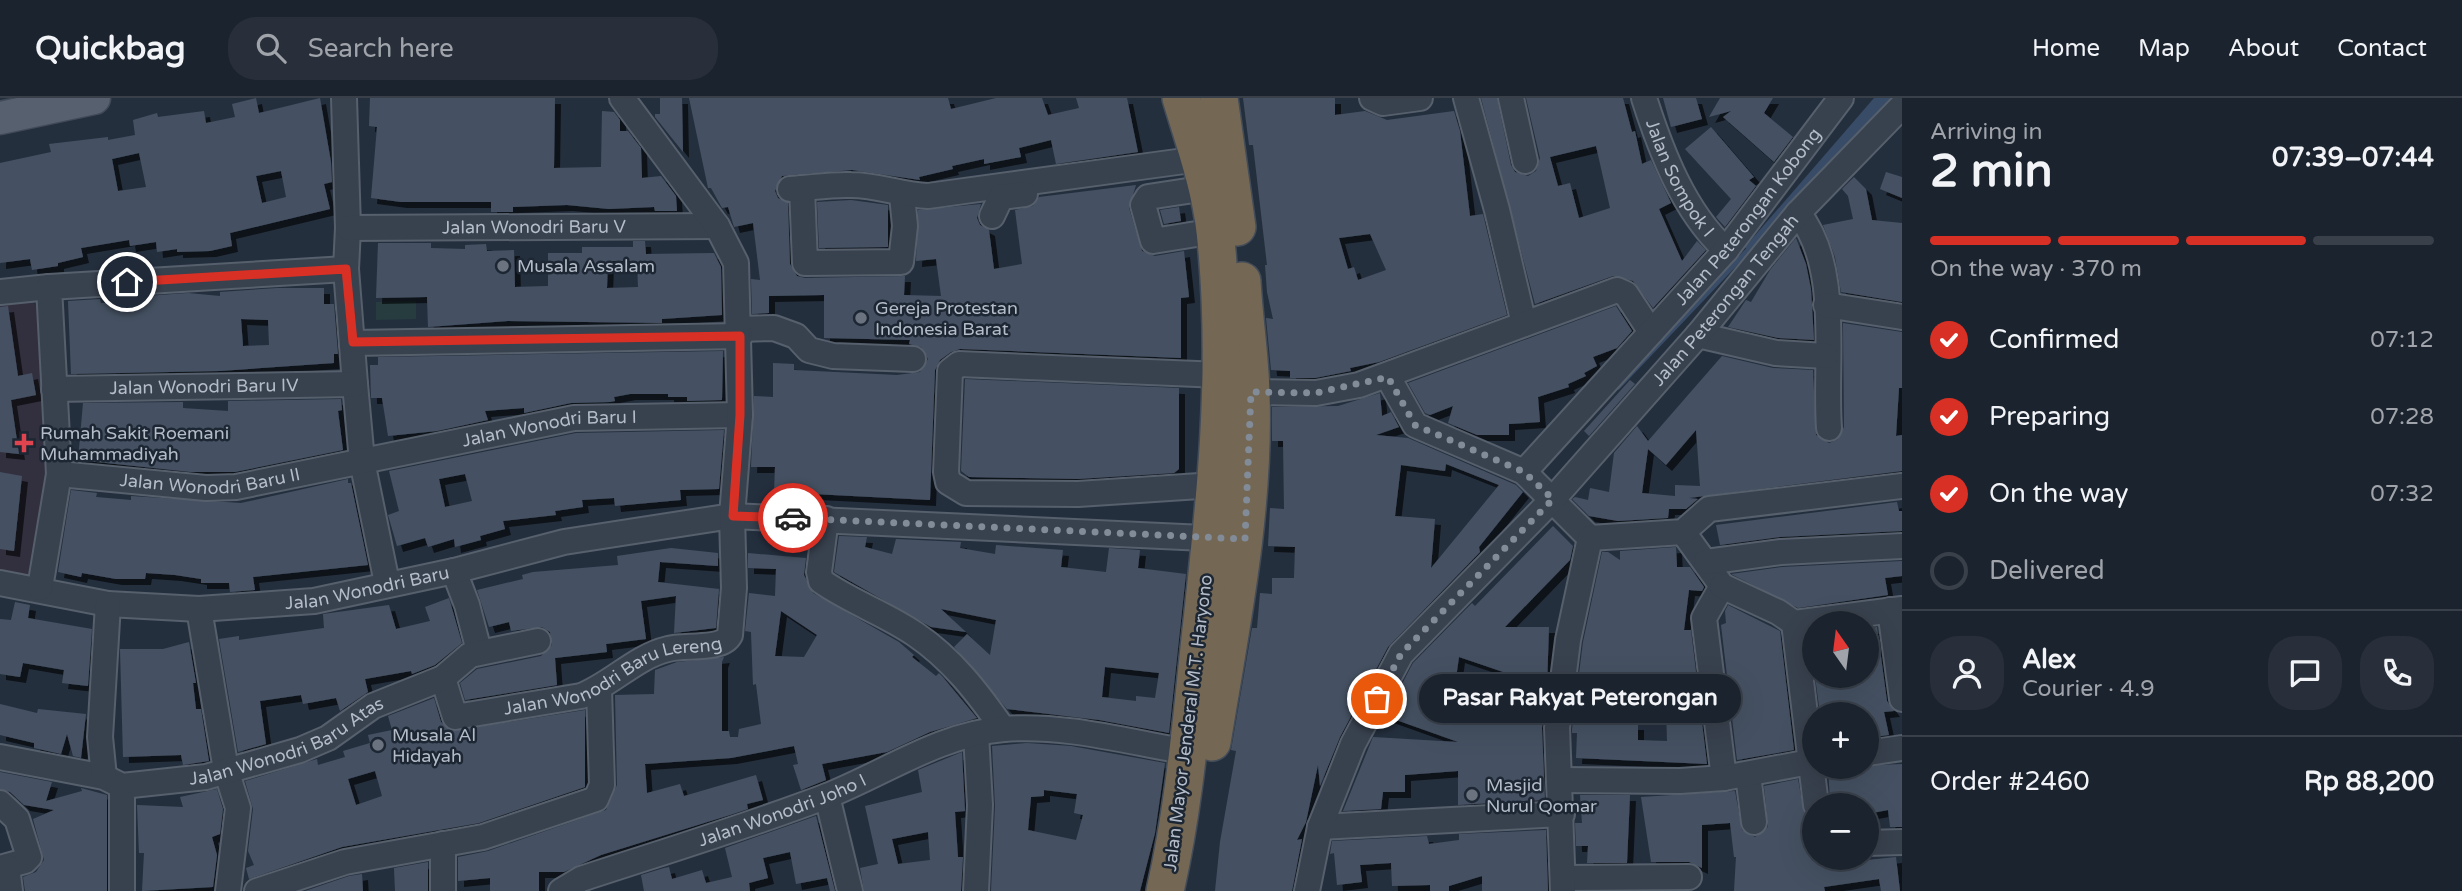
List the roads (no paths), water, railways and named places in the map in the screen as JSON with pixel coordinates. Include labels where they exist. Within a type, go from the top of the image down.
[{"type":"highway","name":"Jalan Mayor Jenderal M.T. Haryono","points":[[1181,98],[1200,163],[1227,230]]},
{"type":"highway","points":[[1192,98],[1200,163]]},
{"type":"highway","name":"Jalan Mayor Jenderal M.T. Haryono","points":[[1165,891],[1228,539],[1215,485],[1236,383],[1219,98]]},
{"type":"highway","points":[[1187,891],[1228,539],[1236,383]]},
{"type":"main road","points":[[0,118],[93,98]]},
{"type":"street","points":[[344,98],[348,228],[346,269],[355,384],[362,461],[387,583]]},
{"type":"street","points":[[622,98],[717,226],[736,263],[740,332],[740,415],[733,516]]},
{"type":"street","points":[[1371,98],[1383,103],[1412,99]]},
{"type":"street","points":[[1466,98],[1497,210],[1524,324]]},
{"type":"street","points":[[1511,98],[1525,161]]},
{"type":"street","name":"Jalan Sompok I","points":[[1644,98],[1659,143],[1673,171],[1706,232],[1726,250]]},
{"type":"street","name":"Jalan Peterongan Kobong","points":[[1524,472],[1726,250],[1841,98]]},
{"type":"street","name":"Jalan Peterongan Tengah","points":[[1307,891],[1320,828],[1353,744],[1401,654],[1553,499],[1698,335],[1798,213],[1902,106]]},
{"type":"street","points":[[902,195],[905,226],[901,262],[805,263],[796,189],[851,185],[881,188],[902,195],[928,196],[1200,163]]},
{"type":"street","points":[[992,216],[1001,197],[1200,163]]},
{"type":"street","points":[[1200,163],[1147,197],[1143,205],[1153,241],[1227,230]]},
{"type":"street","points":[[1798,213],[1809,227],[1819,249],[1826,276],[1829,428]]},
{"type":"street","name":"Jalan Wonodri Baru V","points":[[348,228],[717,226]]},
{"type":"street","points":[[0,292],[346,269]]},
{"type":"street","points":[[40,588],[59,474],[49,287]]},
{"type":"street","points":[[1215,485],[1078,494],[966,493],[948,482],[946,472],[947,392],[950,371],[959,364],[1236,383],[1316,393],[1388,377],[1619,290],[1651,332]]},
{"type":"street","points":[[1826,305],[1902,317]]},
{"type":"street","points":[[353,342],[740,332],[774,328],[796,336],[809,350],[833,356],[913,359]]},
{"type":"street","points":[[1698,335],[1776,353],[1826,356]]},
{"type":"street","points":[[1388,377],[1415,425],[1524,472],[1590,538]]},
{"type":"street","name":"Jalan Wonodri Baru IV","points":[[54,389],[355,384]]},
{"type":"street","name":"Jalan Wonodri Baru I","points":[[362,461],[574,418],[740,415]]},
{"type":"street","name":"Jalan Wonodri Baru II","points":[[59,474],[206,488],[236,486],[362,461]]},
{"type":"street","points":[[1590,538],[1683,531],[1709,509],[1902,486]]},
{"type":"street","name":"Jalan Wonodri Baru","points":[[0,583],[40,588],[108,604],[199,608],[314,601],[387,583],[454,571],[564,542],[733,516],[1228,539]]},
{"type":"street","name":"Jalan Wonodri Baru Lereng","points":[[443,678],[455,717],[581,696],[599,689],[659,651],[728,639],[734,588],[733,516]]},
{"type":"street","points":[[825,519],[819,572],[821,581],[915,634],[939,653],[972,684],[1003,729]]},
{"type":"street","points":[[1683,531],[1722,586],[1778,612],[1794,623],[1896,609],[1902,699]]},
{"type":"street","points":[[1590,538],[1568,640],[1557,728],[1564,885],[1689,877]]},
{"type":"street","points":[[1706,562],[1782,552],[1902,546]]},
{"type":"street","points":[[454,571],[467,605],[479,652],[538,641]]},
{"type":"street","points":[[1722,586],[1704,618],[1736,777],[1754,822]]},
{"type":"street","points":[[108,604],[100,737],[113,781],[122,891]]},
{"type":"street","points":[[199,608],[226,770],[238,808],[228,891]]},
{"type":"street","points":[[1794,623],[1804,702]]},
{"type":"street","name":"Jalan Wonodri Baru Atas","points":[[0,757],[113,781],[194,779],[300,750],[328,738],[373,706],[443,678],[461,661],[479,652]]},
{"type":"street","points":[[257,891],[345,862],[483,836],[596,799],[601,793],[602,775],[599,689]]},
{"type":"street","name":"Jalan Wonodri Joho I","points":[[561,891],[581,879],[827,796],[887,771],[930,747],[976,734],[1003,729],[1057,729],[1188,752]]},
{"type":"street","points":[[976,734],[980,805],[976,891]]},
{"type":"street","points":[[1879,751],[1902,748]]},
{"type":"street","points":[[1560,780],[1736,777],[1802,764]]},
{"type":"street","points":[[827,796],[850,891]]},
{"type":"street","points":[[0,803],[17,819],[29,857],[6,875]]},
{"type":"street","points":[[1320,828],[1562,814]]},
{"type":"street","points":[[1879,843],[1902,842]]},
{"type":"street","points":[[443,844],[443,891]]},
{"type":"water","points":[[1874,98],[1891,98],[1750,255],[1745,247]]},
{"type":"waterway","points":[[1618,387],[1751,247]]},
{"type":"place","name":"Musala Assalam","points":[[503,266]]},
{"type":"place","name":"Gereja Protestan Indonesia Barat","points":[[861,318]]},
{"type":"place","name":"Rumah Sakit Roemani Muhammadiyah","points":[[24,443]]},
{"type":"place","name":"Pasar Rakyat Peterongan","points":[[1377,699]]},
{"type":"place","name":"Musala Al Hidayah","points":[[378,745]]},
{"type":"place","name":"Masjid Nurul Qomar","points":[[1472,795]]}]
